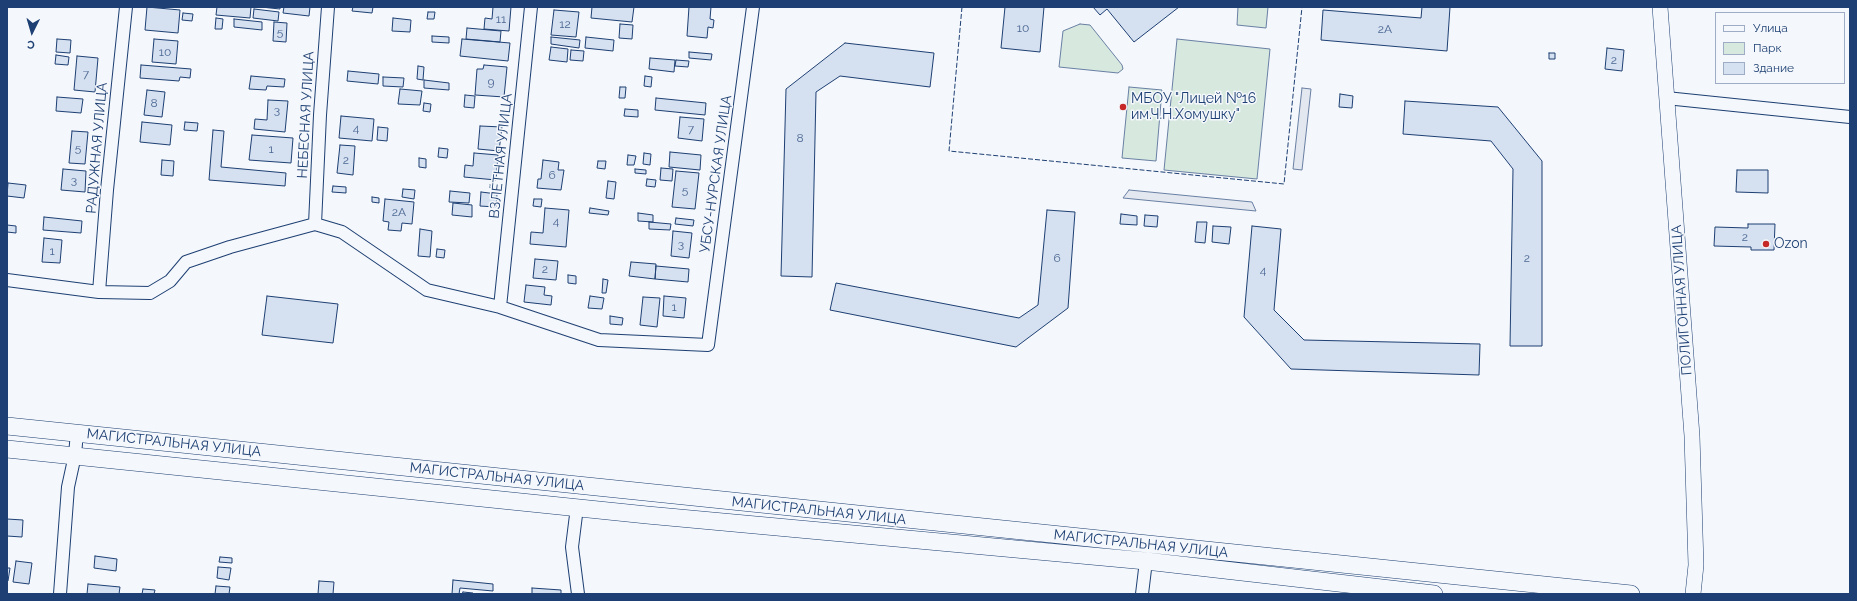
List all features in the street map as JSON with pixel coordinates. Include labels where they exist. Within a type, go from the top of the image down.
[{"type":"main road","name":"МАГИСТРАЛЬНАЯ УЛИЦА","points":[[7,426],[77,432],[1631,594]]},
{"type":"main road","name":"МАГИСТРАЛЬНАЯ УЛИЦА","points":[[7,448],[577,507],[647,516],[1146,561],[1434,594]]},
{"type":"street","name":"РАДУЖНАЯ УЛИЦА","points":[[99,292],[108,183],[126,7]]},
{"type":"street","name":"НЕБЕСНАЯ УЛИЦА","points":[[315,224],[320,115],[328,7]]},
{"type":"street","name":"ВЗЛЁТНАЯ УЛИЦА","points":[[500,307],[531,7]]},
{"type":"street","name":"УБСУ-НУРСКАЯ УЛИЦА","points":[[500,307],[600,340],[708,345],[753,7]]},
{"type":"street","name":"ПОЛИГОННАЯ УЛИЦА","points":[[1660,7],[1692,436],[1696,549],[1693,594]]},
{"type":"street","points":[[1666,98],[1850,117]]},
{"type":"street","points":[[7,280],[99,292],[150,292],[170,281],[186,262],[230,247],[315,224],[342,232],[427,290],[500,307]]},
{"type":"street","points":[[60,594],[68,487],[77,432]]},
{"type":"street","points":[[577,507],[572,547],[578,594]]},
{"type":"street","points":[[1142,594],[1146,561]]},
{"type":"green space","points":[[1238,7],[1268,7],[1266,28],[1237,25]]},
{"type":"green space","points":[[1080,24],[1090,25],[1122,65],[1123,69],[1118,73],[1059,67],[1063,31]]},
{"type":"green space","points":[[1177,39],[1270,49],[1257,179],[1164,170]]},
{"type":"green space","points":[[1129,87],[1162,90],[1156,161],[1122,158]]},
{"type":"shaded area","points":[[1302,88],[1311,89],[1302,170],[1293,169]]},
{"type":"shaded area","points":[[1129,190],[1252,202],[1256,211],[1123,198]]},
{"type":"building","points":[[147,7],[180,10],[178,33],[145,30]]},
{"type":"building","points":[[217,7],[251,7],[250,18],[216,15]]},
{"type":"building","points":[[261,7],[280,7],[280,9]]},
{"type":"building","points":[[284,7],[310,7],[309,16],[283,13]]},
{"type":"building","points":[[353,7],[373,7],[372,13],[352,11]]},
{"type":"building","points":[[493,7],[511,7],[509,31],[484,29],[485,18],[492,19]]},
{"type":"building","points":[[592,7],[634,7],[632,22],[591,18]]},
{"type":"building","points":[[689,7],[711,7],[710,19],[714,20],[713,28],[708,27],[707,38],[687,36]]},
{"type":"building","points":[[1005,7],[1044,7],[1040,52],[1001,48]]},
{"type":"building","points":[[1093,7],[1179,7],[1134,42],[1107,9],[1100,15]]},
{"type":"building","points":[[1422,7],[1450,7],[1447,51],[1321,40],[1323,10],[1421,18]]},
{"type":"building","points":[[254,9],[279,12],[278,21],[253,18]]},
{"type":"building","points":[[554,10],[579,12],[576,37],[551,35]]},
{"type":"building","points":[[428,12],[435,12],[434,19],[427,19]]},
{"type":"building","points":[[183,13],[193,14],[192,21],[182,20]]},
{"type":"building","points":[[216,18],[223,19],[222,29],[215,29]]},
{"type":"building","points":[[393,18],[411,20],[410,32],[392,31]]},
{"type":"building","points":[[234,19],[262,22],[262,30],[234,27]]},
{"type":"building","points":[[274,22],[287,23],[286,42],[273,41]]},
{"type":"building","points":[[620,24],[633,25],[632,39],[619,38]]},
{"type":"building","points":[[467,28],[501,31],[500,42],[466,39]]},
{"type":"building","points":[[432,36],[449,37],[449,43],[432,42]]},
{"type":"building","points":[[551,37],[580,40],[579,48],[551,44]]},
{"type":"building","points":[[586,37],[614,40],[613,51],[585,48]]},
{"type":"building","points":[[57,39],[71,40],[70,53],[56,52]]},
{"type":"building","points":[[154,39],[178,41],[176,64],[152,62]]},
{"type":"building","points":[[462,39],[510,43],[508,61],[460,56]]},
{"type":"building","points":[[845,43],[934,53],[930,87],[840,76],[816,92],[812,277],[781,276],[786,89]]},
{"type":"building","points":[[551,47],[568,49],[567,62],[549,60]]},
{"type":"building","points":[[1607,48],[1624,50],[1622,71],[1605,69]]},
{"type":"building","points":[[571,50],[584,51],[583,61],[570,60]]},
{"type":"building","points":[[689,52],[712,54],[711,60],[689,58]]},
{"type":"building","points":[[1549,53],[1555,53],[1555,59],[1549,59]]},
{"type":"building","points":[[56,55],[69,57],[68,65],[55,64]]},
{"type":"building","points":[[77,56],[98,58],[95,92],[74,90]]},
{"type":"building","points":[[650,58],[675,60],[674,72],[649,69]]},
{"type":"building","points":[[676,60],[689,61],[688,67],[675,66]]},
{"type":"building","points":[[141,65],[191,69],[190,78],[180,77],[179,81],[140,78]]},
{"type":"building","points":[[484,65],[507,67],[504,97],[475,95],[477,69],[483,69]]},
{"type":"building","points":[[418,66],[424,67],[423,80],[417,79]]},
{"type":"building","points":[[348,71],[379,74],[378,84],[347,81]]},
{"type":"building","points":[[251,76],[285,79],[284,87],[267,86],[266,90],[249,89]]},
{"type":"building","points":[[645,76],[652,77],[651,87],[644,86]]},
{"type":"building","points":[[383,77],[404,78],[403,87],[383,86]]},
{"type":"building","points":[[424,80],[449,83],[449,90],[424,88]]},
{"type":"building","points":[[620,87],[626,87],[625,98],[619,98]]},
{"type":"building","points":[[400,89],[422,91],[420,105],[398,104]]},
{"type":"building","points":[[147,90],[165,92],[162,117],[144,115]]},
{"type":"building","points":[[1340,94],[1353,96],[1352,108],[1339,107]]},
{"type":"building","points":[[465,95],[475,96],[474,108],[464,107]]},
{"type":"building","points":[[57,97],[83,99],[81,113],[56,111]]},
{"type":"building","points":[[656,98],[706,103],[705,115],[655,110]]},
{"type":"building","points":[[268,100],[288,101],[285,132],[254,129],[255,119],[267,120]]},
{"type":"building","points":[[1405,101],[1498,107],[1542,161],[1542,346],[1510,346],[1513,169],[1491,141],[1403,134]]},
{"type":"building","points":[[424,103],[431,104],[430,112],[423,111]]},
{"type":"building","points":[[625,109],[638,110],[638,117],[624,116]]},
{"type":"building","points":[[341,116],[374,119],[372,141],[339,138]]},
{"type":"building","points":[[680,117],[704,119],[702,141],[678,138]]},
{"type":"building","points":[[142,122],[172,125],[170,145],[140,142]]},
{"type":"building","points":[[185,122],[198,123],[197,131],[184,130]]},
{"type":"building","points":[[480,126],[502,127],[499,151],[478,149]]},
{"type":"building","points":[[378,127],[388,128],[387,141],[377,140]]},
{"type":"building","points":[[213,130],[224,131],[221,167],[286,173],[285,186],[209,180]]},
{"type":"building","points":[[72,131],[88,132],[85,164],[69,163]]},
{"type":"building","points":[[252,135],[293,138],[291,163],[249,160]]},
{"type":"building","points":[[340,145],[355,146],[353,175],[337,173]]},
{"type":"building","points":[[439,148],[448,149],[447,158],[438,157]]},
{"type":"building","points":[[670,152],[701,155],[700,170],[669,167]]},
{"type":"building","points":[[474,153],[498,155],[496,180],[464,177],[465,165],[473,166]]},
{"type":"building","points":[[644,153],[651,154],[650,165],[643,164]]},
{"type":"building","points":[[628,155],[636,156],[634,165],[627,165]]},
{"type":"building","points":[[419,158],[426,159],[426,168],[419,167]]},
{"type":"building","points":[[162,160],[174,161],[173,176],[161,175]]},
{"type":"building","points":[[543,160],[559,162],[558,170],[564,170],[561,190],[537,188],[538,179],[541,179]]},
{"type":"building","points":[[598,161],[606,161],[605,169],[597,168]]},
{"type":"building","points":[[661,168],[673,169],[672,181],[660,180]]},
{"type":"building","points":[[63,169],[86,171],[85,192],[61,190]]},
{"type":"building","points":[[635,169],[646,170],[646,174],[635,173]]},
{"type":"building","points":[[1737,170],[1768,170],[1768,193],[1736,192]]},
{"type":"building","points":[[676,171],[699,173],[695,209],[672,207]]},
{"type":"building","points":[[647,179],[656,180],[655,187],[646,186]]},
{"type":"building","points":[[608,181],[616,182],[614,199],[606,198]]},
{"type":"building","points":[[8,183],[26,185],[24,198],[7,196]]},
{"type":"building","points":[[333,186],[346,187],[346,193],[332,192]]},
{"type":"building","points":[[403,189],[415,190],[414,199],[402,197]]},
{"type":"building","points":[[450,191],[470,193],[469,203],[449,202]]},
{"type":"building","points":[[481,192],[497,194],[496,207],[480,206]]},
{"type":"building","points":[[372,197],[379,198],[379,203],[372,202]]},
{"type":"building","points":[[385,199],[414,202],[412,224],[402,223],[401,231],[388,230],[389,222],[383,221]]},
{"type":"building","points":[[534,199],[542,199],[541,207],[533,206]]},
{"type":"building","points":[[453,203],[472,205],[472,217],[452,215]]},
{"type":"building","points":[[545,208],[569,210],[566,247],[530,244],[531,232],[543,233]]},
{"type":"building","points":[[590,208],[609,211],[608,215],[589,213]]},
{"type":"building","points":[[1047,210],[1075,212],[1068,308],[1016,347],[830,310],[836,283],[1019,318],[1038,305]]},
{"type":"building","points":[[638,213],[653,215],[653,222],[638,221]]},
{"type":"building","points":[[1121,214],[1137,216],[1137,225],[1120,224]]},
{"type":"building","points":[[1145,215],[1158,216],[1157,227],[1144,226]]},
{"type":"building","points":[[44,217],[82,221],[81,233],[43,230]]},
{"type":"building","points":[[676,218],[694,220],[693,226],[675,224]]},
{"type":"building","points":[[649,222],[671,224],[670,230],[649,229]]},
{"type":"building","points":[[1197,222],[1207,222],[1205,243],[1195,242]]},
{"type":"building","points":[[1748,224],[1775,224],[1774,250],[1751,250],[1751,247],[1714,246],[1715,227],[1748,228]]},
{"type":"building","points":[[7,225],[16,226],[16,233],[7,232]]},
{"type":"building","points":[[1213,226],[1231,227],[1229,244],[1212,242]]},
{"type":"building","points":[[1252,226],[1281,229],[1274,310],[1304,340],[1480,344],[1479,375],[1291,369],[1244,317]]},
{"type":"building","points":[[420,229],[432,231],[430,257],[418,256]]},
{"type":"building","points":[[673,231],[692,233],[689,258],[671,256]]},
{"type":"building","points":[[44,238],[62,240],[60,263],[42,262]]},
{"type":"building","points":[[437,249],[445,250],[444,258],[436,257]]},
{"type":"building","points":[[535,259],[558,261],[556,280],[533,278]]},
{"type":"building","points":[[631,262],[656,264],[655,279],[629,276]]},
{"type":"building","points":[[656,266],[689,269],[688,282],[655,279]]},
{"type":"building","points":[[568,275],[576,276],[576,284],[568,283]]},
{"type":"building","points":[[603,279],[608,280],[606,293],[602,293]]},
{"type":"building","points":[[526,285],[545,287],[544,295],[552,296],[551,305],[524,302]]},
{"type":"building","points":[[267,296],[338,304],[333,343],[262,335]]},
{"type":"building","points":[[590,296],[604,298],[602,309],[588,308]]},
{"type":"building","points":[[664,296],[686,298],[684,318],[663,316]]},
{"type":"building","points":[[643,297],[660,298],[657,327],[640,325]]},
{"type":"building","points":[[610,316],[623,318],[622,325],[610,324]]},
{"type":"building","points":[[7,519],[23,520],[22,537],[7,536]]},
{"type":"building","points":[[95,556],[117,559],[116,571],[94,568]]},
{"type":"building","points":[[220,557],[232,558],[232,563],[219,562]]},
{"type":"building","points":[[16,561],[32,563],[29,584],[13,582]]},
{"type":"building","points":[[218,567],[231,568],[229,580],[217,578]]},
{"type":"building","points":[[7,568],[10,568],[8,581],[7,580]]},
{"type":"building","points":[[453,580],[493,584],[493,591],[460,588],[459,594],[452,594]]},
{"type":"building","points":[[319,581],[334,582],[333,594],[318,594]]},
{"type":"building","points":[[88,584],[120,587],[119,594],[87,594]]},
{"type":"building","points":[[216,586],[230,587],[229,594],[215,594]]},
{"type":"building","points":[[532,588],[561,590],[561,594],[532,594]]},
{"type":"building","points":[[143,589],[155,590],[154,594],[142,594]]},
{"type":"building","points":[[463,592],[473,593],[473,594],[462,594]]},
{"type":"fence","points":[[962,7],[949,151],[1284,184],[1302,7]]},
{"type":"place","name":"МБОУ \"Лицей №16 им.Ч.Н.Хомушку\"","points":[[1123,107]]},
{"type":"place","name":"Ozon","points":[[1766,244]]}]
